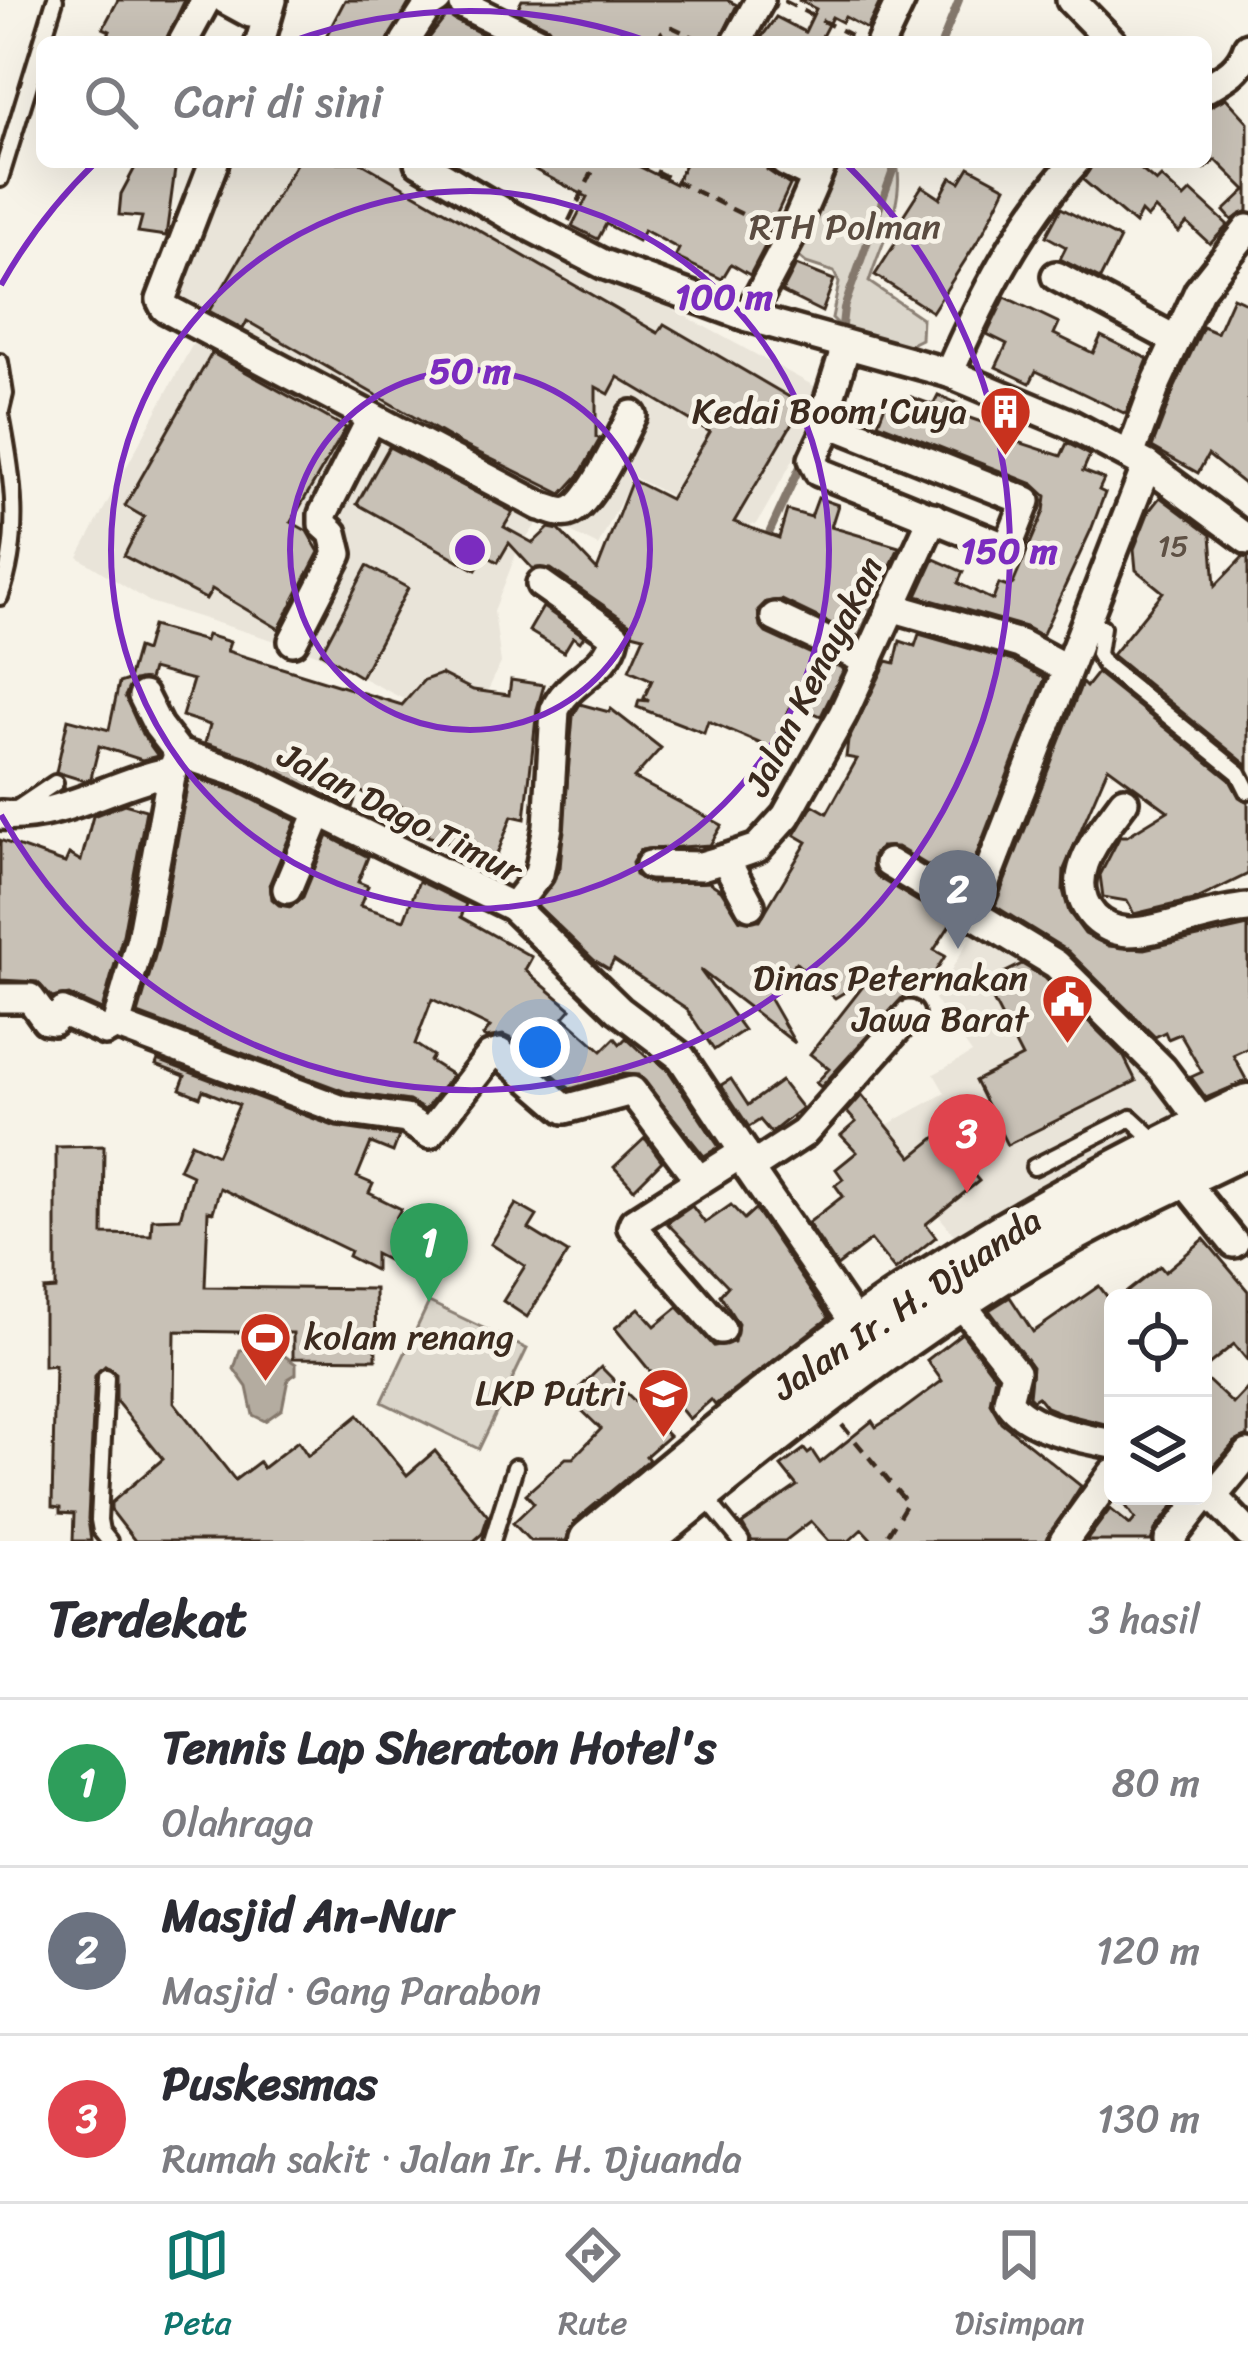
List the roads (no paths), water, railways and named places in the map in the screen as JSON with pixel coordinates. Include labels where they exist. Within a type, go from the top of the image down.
[{"type":"main road","name":"Jalan Ir. H. Djuanda","points":[[640,1541],[819,1398],[868,1342],[1022,1222],[1170,1162],[1233,1149],[1248,1106]]},
{"type":"main road","name":"Jalan Ir. H. Djuanda","points":[[591,1541],[773,1392],[958,1301],[1170,1162]]},
{"type":"street","points":[[185,36],[206,0]]},
{"type":"street","points":[[226,0],[250,14],[260,0]]},
{"type":"street","points":[[262,36],[272,0]]},
{"type":"street","points":[[740,36],[760,0]]},
{"type":"street","points":[[884,36],[901,0]]},
{"type":"street","points":[[1071,0],[1106,36]]},
{"type":"street","points":[[409,36],[430,5],[453,1],[526,36]]},
{"type":"street","points":[[1212,85],[1230,75],[1248,46]]},
{"type":"street","points":[[212,168],[162,305],[540,506],[563,513],[573,511],[588,494],[632,415]]},
{"type":"street","points":[[428,168],[603,264],[748,316],[949,374],[1068,423],[1139,460],[1248,540]]},
{"type":"street","points":[[949,374],[1026,226],[1070,168]]},
{"type":"street","points":[[748,316],[820,170]]},
{"type":"street","points":[[972,914],[1067,669],[1177,340],[1199,291],[1248,229]]},
{"type":"street","points":[[1056,276],[1177,340]]},
{"type":"street","points":[[827,429],[840,427],[1025,501],[1007,544],[819,472],[812,459],[827,429],[824,416],[846,346]]},
{"type":"street","points":[[293,641],[338,554],[337,540],[323,524],[323,514],[372,417]]},
{"type":"street","name":"Jalan Kenayakan","points":[[725,859],[757,848],[786,817],[868,661],[933,517]]},
{"type":"street","points":[[513,907],[539,874],[548,827],[555,710],[561,696],[605,658],[615,636],[541,584]]},
{"type":"street","points":[[891,607],[1020,644],[1067,669]]},
{"type":"street","points":[[775,617],[868,661]]},
{"type":"street","points":[[0,998],[27,997],[53,1021],[63,1012],[105,1031],[116,1025],[141,939],[176,762],[143,696]]},
{"type":"street","points":[[3,815],[72,805],[176,762]]},
{"type":"street","name":"Jalan Dago Timur","points":[[176,762],[242,774],[513,907],[619,1010],[681,1057],[868,1342]]},
{"type":"street","points":[[1124,801],[1084,861],[1079,884],[1091,914],[1103,925],[1133,932],[1214,911],[1248,908]]},
{"type":"street","points":[[286,889],[320,812]]},
{"type":"street","points":[[650,865],[701,866],[725,859],[750,905]]},
{"type":"street","points":[[889,862],[1057,964],[1162,1069],[1233,1149]]},
{"type":"street","points":[[721,1329],[632,1227],[634,1222],[699,1180],[804,1133],[909,1015]]},
{"type":"street","points":[[116,1025],[342,1110],[406,1119],[429,1134],[490,1056],[500,1053],[565,1109],[632,1090],[699,1180]]},
{"type":"street","points":[[1170,1162],[1234,1243]]},
{"type":"street","points":[[958,1301],[1015,1372],[1008,1400],[1013,1408],[1064,1434],[1104,1442]]},
{"type":"street","points":[[1212,1488],[1248,1454]]},
{"type":"street","points":[[1064,1541],[1104,1485]]},
{"type":"street","points":[[1212,1494],[1248,1533]]},
{"type":"street","points":[[1169,1541],[1198,1505]]},
{"type":"lane","points":[[44,36],[55,0]]},
{"type":"lane","points":[[0,179],[36,62]]},
{"type":"lane","points":[[0,362],[4,394],[0,415],[16,500],[0,597]]},
{"type":"lane","points":[[1102,627],[1098,654],[1104,664],[1239,773],[1248,791]]},
{"type":"lane","points":[[3,815],[55,783]]},
{"type":"lane","points":[[1034,1168],[1131,1118],[1147,1130],[1170,1162]]},
{"type":"lane","points":[[106,1377],[99,1520],[109,1541]]},
{"type":"lane","points":[[492,1541],[515,1467]]},
{"type":"lane","points":[[701,1492],[741,1541]]},
{"type":"waterway","points":[[944,36],[959,0]]},
{"type":"waterway","points":[[841,334],[844,308],[894,168]]},
{"type":"waterway","points":[[765,542],[804,458]]},
{"type":"place","name":"Kedai Boom'Cuya","points":[[1006,457]]},
{"type":"place","name":"Masjid An-Nur","points":[[958,949]]},
{"type":"place","name":"Dinas Peternakan Jawa Barat","points":[[1067,1045]]},
{"type":"place","name":"Puskesmas","points":[[967,1193]]},
{"type":"place","name":"Tennis Lap Sheraton Hotel's","points":[[429,1302]]},
{"type":"place","name":"kolam renang","points":[[265,1383]]},
{"type":"place","name":"LKP Putri","points":[[664,1439]]},
{"type":"park label","name":"RTH Polman","points":[[845,227]]}]
